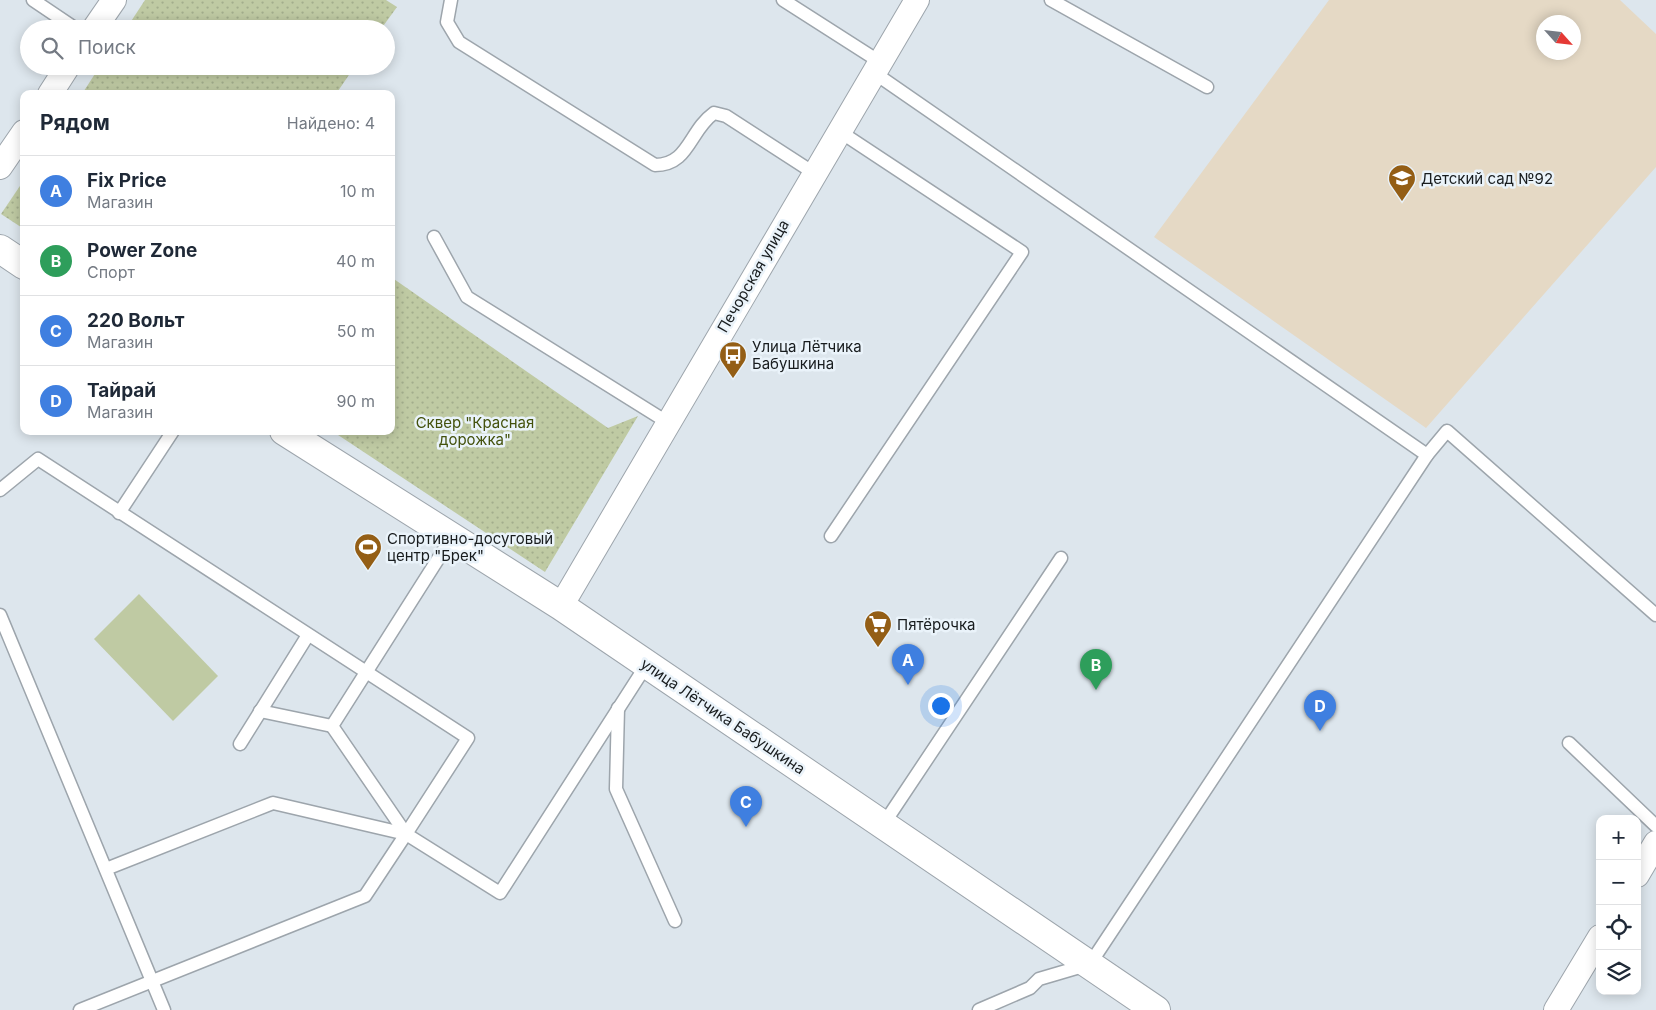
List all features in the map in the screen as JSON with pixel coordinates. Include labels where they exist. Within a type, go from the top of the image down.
[{"type":"main road","points":[[0,249],[20,262]]},
{"type":"main road","name":"улица Лётчика Бабушкина","points":[[290,435],[560,606],[1156,1010]]},
{"type":"street","points":[[100,20],[114,0]]},
{"type":"street","name":"Печорская улица","points":[[560,606],[876,67],[918,0]]},
{"type":"street","points":[[53,90],[62,75]]},
{"type":"street","points":[[0,167],[20,138]]},
{"type":"street","points":[[1641,867],[1656,843]]},
{"type":"street","points":[[1556,1010],[1596,944]]},
{"type":"lane","points":[[32,0],[62,20]]},
{"type":"lane","points":[[451,0],[447,22],[459,42],[655,165],[669,165],[679,158],[704,120],[714,113],[726,116],[814,172]]},
{"type":"lane","points":[[783,0],[1427,455]]},
{"type":"lane","points":[[1051,0],[1207,86]]},
{"type":"lane","points":[[831,536],[1022,252],[839,131]]},
{"type":"lane","points":[[434,237],[467,297],[667,422]]},
{"type":"lane","points":[[978,1010],[1030,988],[1039,979],[1090,964],[1427,455],[1446,431],[1656,615]]},
{"type":"lane","points":[[119,513],[170,435]]},
{"type":"lane","points":[[0,490],[38,459],[468,738],[365,896],[80,1010]]},
{"type":"lane","points":[[332,726],[452,537]]},
{"type":"lane","points":[[883,825],[1061,558]]},
{"type":"lane","points":[[0,615],[3,632],[106,868],[164,1010]]},
{"type":"lane","points":[[240,744],[308,635]]},
{"type":"lane","points":[[106,868],[272,803],[406,834],[500,893],[647,664]]},
{"type":"lane","points":[[618,708],[616,789],[674,921]]},
{"type":"lane","points":[[260,711],[332,726],[406,834]]},
{"type":"lane","points":[[1569,743],[1656,826]]},
{"type":"shaded area","name":"Детский сад №92","points":[[1329,0],[1620,0],[1656,34],[1656,167],[1426,428],[1154,237]]},
{"type":"green space","points":[[145,0],[386,0],[397,7],[388,20],[132,20]]},
{"type":"green space","points":[[94,75],[349,75],[339,90],[85,90]]},
{"type":"green space","points":[[20,186],[20,226],[1,214]]},
{"type":"green space","name":"Сквер \"Красная дорожка\"","points":[[395,280],[608,428],[638,416],[545,572],[338,435],[395,435]]},
{"type":"green space","points":[[139,594],[218,676],[173,721],[94,639]]},
{"type":"place","name":"Детский сад №92","points":[[1402,202]]},
{"type":"place","name":"Улица Лётчика Бабушкина","points":[[733,379]]},
{"type":"place","name":"Спортивно-досуговый центр \"Брек\"","points":[[368,571]]},
{"type":"place","name":"Пятёрочка","points":[[878,648]]},
{"type":"place","name":"Fix Price","points":[[908,685]]},
{"type":"place","name":"Power Zone","points":[[1096,690]]},
{"type":"place","name":"Тайрай","points":[[1320,731]]},
{"type":"place","name":"220 Вольт","points":[[746,827]]}]
